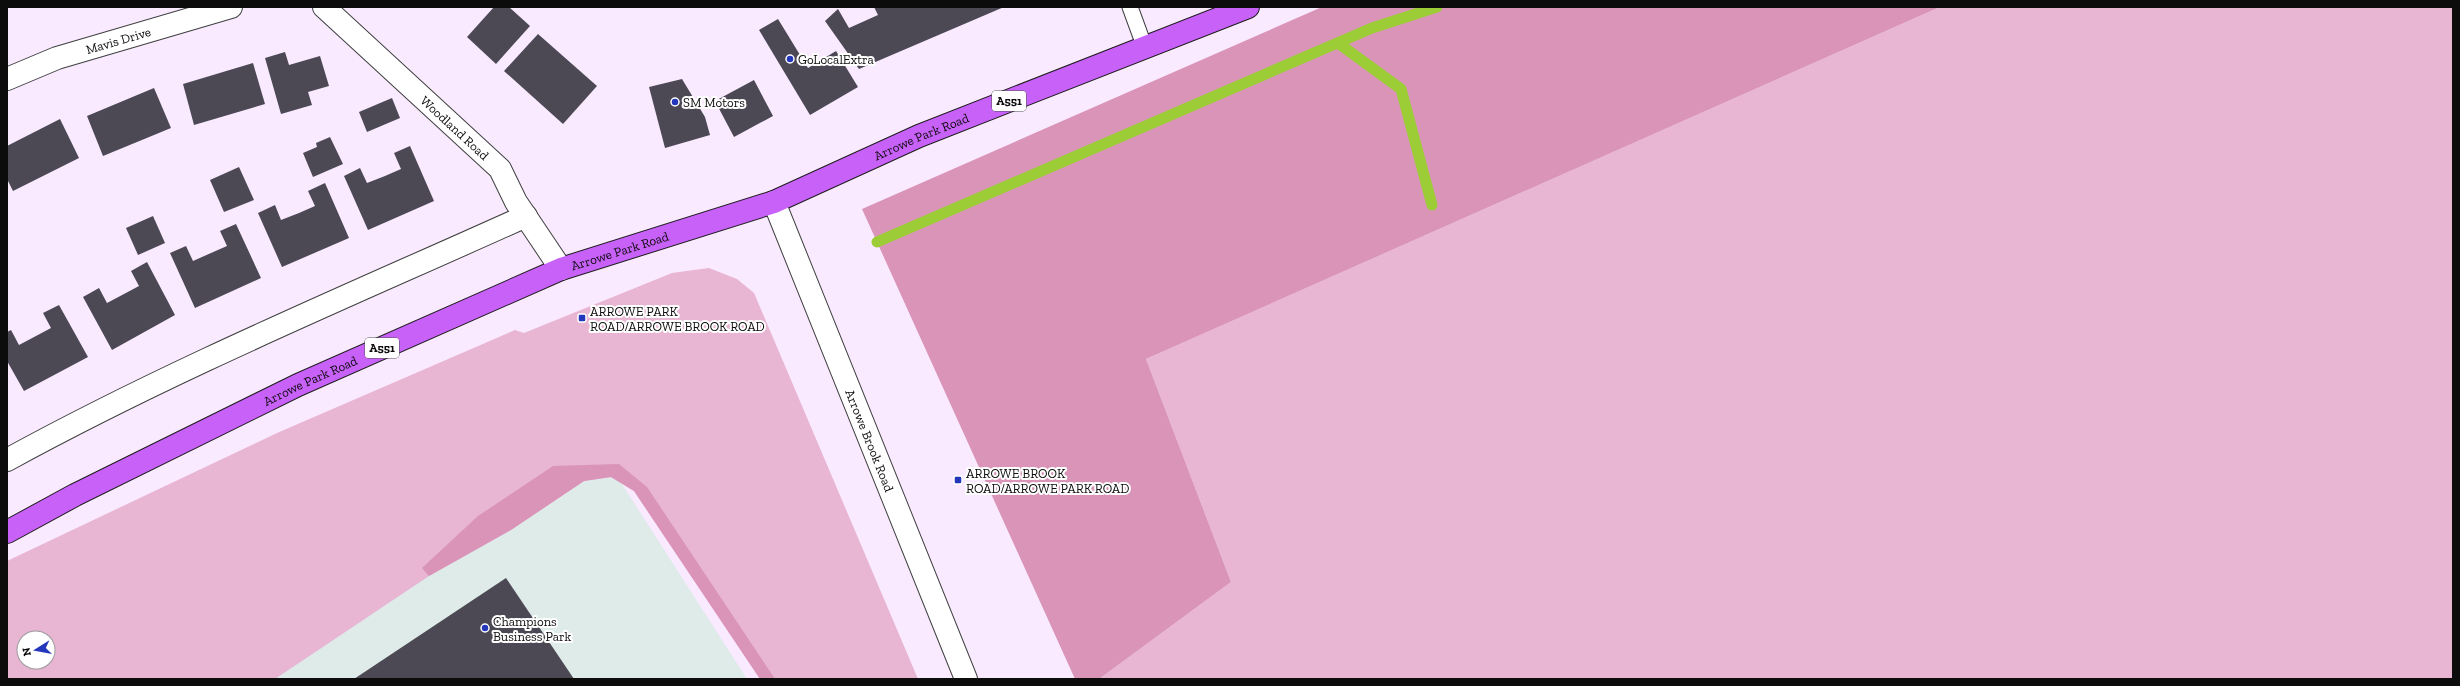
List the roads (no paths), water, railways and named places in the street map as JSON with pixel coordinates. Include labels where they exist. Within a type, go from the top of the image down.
[{"type":"main road","name":"Arrowe Park Road","points":[[7,532],[75,495],[298,385],[561,269],[774,202],[920,136],[1248,7]]},
{"type":"street","name":"Mavis Drive","points":[[7,79],[57,58],[231,7]]},
{"type":"street","name":"Woodland Road","points":[[324,7],[500,169],[526,216],[561,269]]},
{"type":"street","name":"Arrowe Brook Road","points":[[774,202],[966,679]]},
{"type":"street","points":[[7,460],[81,420],[252,337],[526,216]]},
{"type":"lane","points":[[1130,7],[1145,48]]},
{"type":"waterway","points":[[877,242],[1372,28],[1437,7]]},
{"type":"waterway","points":[[1338,43],[1401,89],[1432,205]]},
{"type":"place","name":"GoLocalExtra","points":[[790,59]]},
{"type":"place","name":"SM Motors","points":[[675,102]]},
{"type":"place","name":"ARROWE PARK ROAD/ARROWE BROOK ROAD","points":[[582,318]]},
{"type":"place","name":"ARROWE BROOK ROAD/ARROWE PARK ROAD","points":[[958,480]]},
{"type":"place","name":"Champions Business Park","points":[[485,628]]}]
